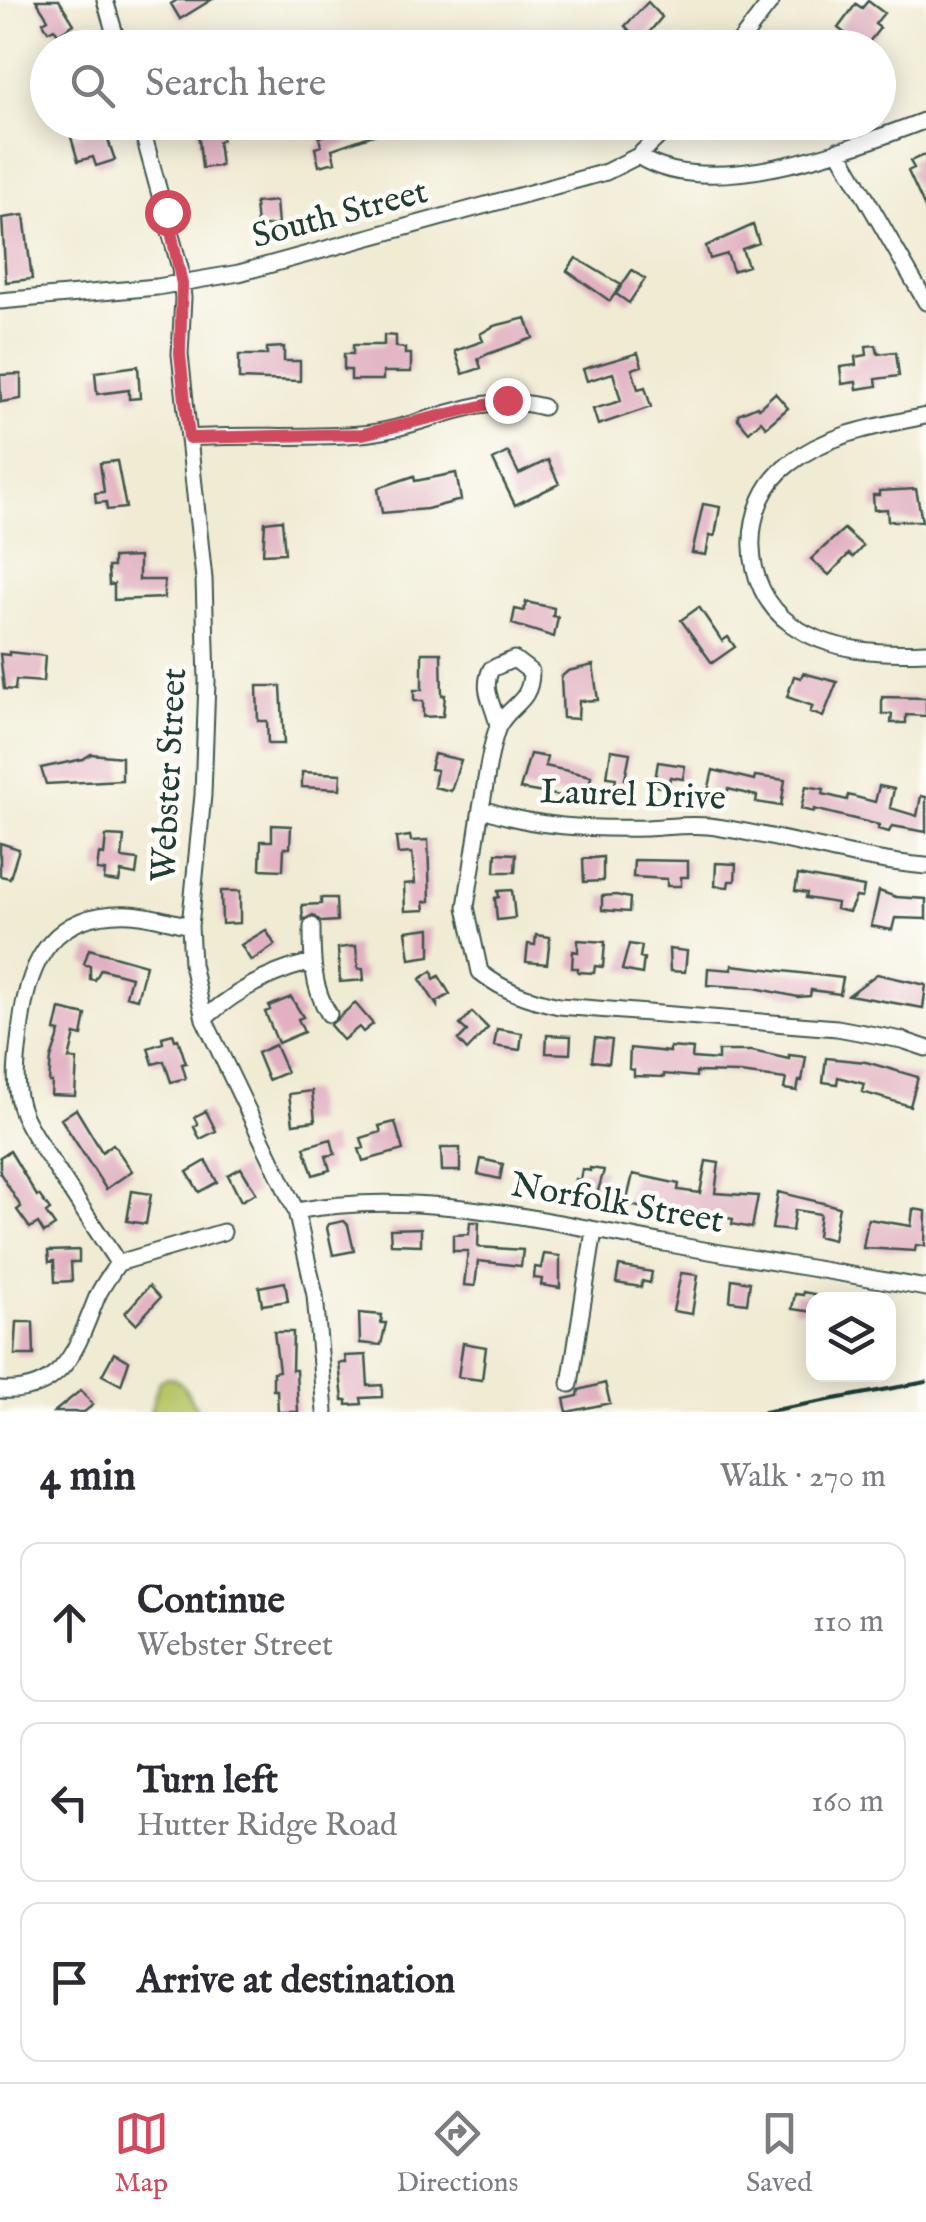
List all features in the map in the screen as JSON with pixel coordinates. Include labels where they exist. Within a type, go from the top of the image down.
[{"type":"street","points":[[106,0],[114,30]]},
{"type":"street","points":[[748,30],[772,0]]},
{"type":"street","points":[[896,130],[926,120]]},
{"type":"street","name":"Webster Street","points":[[145,140],[167,212],[182,284],[180,354],[204,578],[207,681],[203,795],[190,926],[192,964],[204,1018],[296,1212],[315,1295],[326,1412]]},
{"type":"street","name":"South Street","points":[[0,301],[182,284],[239,273],[606,172],[638,156],[655,140]]},
{"type":"street","points":[[638,156],[670,170],[728,173],[867,140]]},
{"type":"street","points":[[838,150],[926,302]]},
{"type":"street","points":[[189,438],[363,434],[493,402],[521,401],[544,407]]},
{"type":"street","points":[[926,416],[822,442],[787,465],[766,486],[754,514],[751,537],[755,564],[766,594],[790,624],[828,642],[861,650],[888,654],[926,652]]},
{"type":"street","points":[[498,726],[466,907],[480,972],[502,990],[559,1006],[838,1028],[926,1048]]},
{"type":"street","name":"Laurel Drive","points":[[481,808],[514,821],[570,826],[702,826],[744,831],[881,863],[926,866]]},
{"type":"street","points":[[118,1263],[23,1114],[16,1068],[25,990],[39,956],[50,940],[67,928],[94,918],[131,914],[190,926]]},
{"type":"street","points":[[312,926],[312,962],[318,994],[329,1014]]},
{"type":"street","points":[[204,1018],[220,1004],[278,970],[312,962]]},
{"type":"street","name":"Norfolk Street","points":[[296,1212],[341,1203],[409,1204],[490,1212],[926,1288]]},
{"type":"street","points":[[570,1384],[594,1230]]},
{"type":"street","points":[[0,1390],[25,1390],[40,1384],[68,1361],[98,1294],[118,1263],[223,1232]]},
{"type":"green space","points":[[167,1377],[183,1386],[199,1412],[150,1412],[159,1381]]},
{"type":"building","points":[[36,0],[59,0],[74,24],[64,30],[47,30],[43,22],[48,19]]},
{"type":"building","points":[[177,0],[211,0],[180,19],[171,4]]},
{"type":"building","points":[[868,1],[884,13],[875,24],[878,30],[838,28],[856,4],[862,8]]},
{"type":"building","points":[[648,2],[662,17],[651,30],[629,30],[625,26]]},
{"type":"building","points":[[72,140],[108,140],[115,160],[96,166],[93,157],[78,161]]},
{"type":"building","points":[[199,140],[222,140],[218,141],[221,166],[202,168]]},
{"type":"building","points":[[320,140],[358,140],[332,149],[335,162],[319,166],[315,148],[321,146]]},
{"type":"building","points":[[926,154],[926,210],[908,171],[914,168],[910,161]]},
{"type":"building","points":[[276,201],[278,225],[257,227],[255,203]]},
{"type":"building","points":[[24,215],[32,279],[6,282],[2,218]]},
{"type":"building","points":[[753,225],[759,243],[742,249],[748,266],[733,271],[727,254],[710,259],[706,246]]},
{"type":"building","points":[[576,258],[621,285],[610,301],[567,271]]},
{"type":"building","points":[[632,270],[645,279],[629,303],[616,294]]},
{"type":"building","points":[[526,318],[533,338],[478,359],[481,368],[463,374],[455,351],[483,341],[480,334],[494,326]]},
{"type":"building","points":[[384,335],[396,336],[396,347],[411,354],[411,372],[383,372],[383,380],[351,380],[351,370],[344,370],[344,354],[353,354],[353,345],[384,345]]},
{"type":"building","points":[[876,345],[878,354],[896,352],[899,376],[876,379],[877,386],[857,389],[856,382],[842,384],[840,367],[856,365],[855,357],[867,355],[866,346]]},
{"type":"building","points":[[284,347],[284,361],[300,361],[300,381],[239,379],[239,355],[267,355],[267,348]]},
{"type":"building","points":[[638,353],[642,366],[632,369],[638,389],[645,387],[651,407],[598,425],[593,409],[621,401],[613,373],[587,381],[583,369]]},
{"type":"building","points":[[138,366],[140,398],[129,399],[129,390],[97,394],[95,372]]},
{"type":"building","points":[[21,374],[21,399],[1,402],[0,375]]},
{"type":"building","points":[[775,393],[788,408],[766,427],[761,421],[749,432],[738,414],[759,408]]},
{"type":"building","points":[[508,452],[519,474],[548,460],[559,484],[515,505],[493,460]]},
{"type":"building","points":[[117,461],[126,508],[107,510],[106,502],[96,503],[95,493],[104,492],[100,463]]},
{"type":"building","points":[[456,473],[461,500],[427,509],[382,513],[378,489],[381,487],[414,476],[415,481]]},
{"type":"building","points":[[916,489],[922,521],[888,521],[887,509],[874,510],[873,495],[879,495],[879,491]]},
{"type":"building","points":[[703,504],[720,507],[715,536],[710,535],[706,555],[692,553]]},
{"type":"building","points":[[282,520],[285,553],[263,554],[265,522]]},
{"type":"building","points":[[844,529],[863,546],[829,575],[811,559]]},
{"type":"building","points":[[139,557],[139,580],[164,580],[164,598],[114,600],[108,567],[113,567],[113,558]]},
{"type":"building","points":[[526,602],[554,608],[553,616],[558,617],[554,637],[512,624],[515,609],[524,611]]},
{"type":"building","points":[[699,607],[722,641],[728,637],[735,647],[712,663],[681,620]]},
{"type":"building","points":[[422,653],[441,653],[443,716],[423,717],[423,701],[414,701],[414,690],[422,690]]},
{"type":"building","points":[[0,654],[45,656],[43,682],[16,680],[15,690],[4,689]]},
{"type":"building","points":[[593,665],[598,700],[579,701],[578,719],[563,718],[561,677],[568,671]]},
{"type":"building","points":[[803,673],[837,682],[823,717],[810,712],[813,706],[787,697],[794,676],[801,678]]},
{"type":"building","points":[[257,686],[281,686],[284,744],[268,744],[267,721],[258,721]]},
{"type":"building","points":[[882,697],[926,698],[926,716],[906,715],[906,723],[891,723],[892,714],[882,714]]},
{"type":"building","points":[[611,750],[630,753],[625,779],[632,780],[630,793],[614,790],[616,778],[607,777]]},
{"type":"building","points":[[91,754],[122,757],[122,780],[46,784],[41,768]]},
{"type":"building","points":[[434,754],[461,760],[451,791],[434,787],[437,770],[430,769]]},
{"type":"building","points":[[530,754],[547,757],[545,766],[591,776],[588,796],[573,793],[572,798],[520,789]]},
{"type":"building","points":[[658,762],[685,766],[683,779],[670,777],[668,788],[654,786]]},
{"type":"building","points":[[713,770],[754,780],[755,776],[785,780],[781,806],[756,802],[757,796],[728,789],[726,795],[708,791]]},
{"type":"building","points":[[302,772],[341,774],[340,789],[302,787]]},
{"type":"building","points":[[806,786],[847,800],[848,795],[875,802],[879,786],[894,789],[890,808],[917,816],[921,796],[926,797],[926,832],[892,826],[889,832],[878,829],[879,825],[801,809]]},
{"type":"building","points":[[272,825],[291,826],[283,870],[260,869],[261,841],[272,841]]},
{"type":"building","points":[[106,836],[124,837],[122,858],[138,860],[136,875],[121,872],[119,882],[104,880],[105,871],[97,870]]},
{"type":"building","points":[[410,836],[411,841],[428,840],[430,901],[424,902],[425,910],[405,911],[404,884],[415,883],[412,853],[398,854],[396,838]]},
{"type":"building","points":[[0,843],[19,849],[10,878],[0,876]]},
{"type":"building","points":[[496,853],[516,854],[515,872],[495,872]]},
{"type":"building","points":[[603,857],[603,881],[584,882],[583,859]]},
{"type":"building","points":[[634,860],[688,861],[688,877],[681,877],[681,886],[667,886],[667,879],[633,877]]},
{"type":"building","points":[[716,863],[736,864],[735,881],[729,881],[728,887],[715,886]]},
{"type":"building","points":[[798,875],[864,887],[862,898],[856,897],[849,912],[836,909],[837,903],[806,898],[807,893],[795,891]]},
{"type":"building","points":[[512,890],[515,918],[497,920],[498,891]]},
{"type":"building","points":[[221,891],[240,891],[240,923],[222,924]]},
{"type":"building","points":[[879,891],[896,897],[926,899],[926,919],[895,918],[892,930],[871,926]]},
{"type":"building","points":[[602,896],[630,898],[629,912],[602,910]]},
{"type":"building","points":[[321,898],[336,898],[337,921],[322,922],[313,915],[303,920],[302,905],[321,904]]},
{"type":"building","points":[[430,928],[430,956],[410,959],[406,931]]},
{"type":"building","points":[[266,930],[275,945],[251,961],[241,945]]},
{"type":"building","points":[[536,935],[550,937],[547,964],[526,962],[528,944],[535,945]]},
{"type":"building","points":[[578,940],[605,942],[603,967],[595,966],[594,973],[572,968]]},
{"type":"building","points":[[629,944],[642,946],[642,974],[622,970]]},
{"type":"building","points":[[356,946],[358,969],[363,969],[364,980],[340,982],[338,948]]},
{"type":"building","points":[[89,949],[146,965],[137,999],[126,996],[131,977],[101,969],[95,980],[90,979],[90,966],[84,964]]},
{"type":"building","points":[[669,949],[687,951],[685,972],[670,971]]},
{"type":"building","points":[[732,965],[843,978],[840,994],[811,990],[810,996],[798,997],[755,988],[707,985],[708,968],[732,970]]},
{"type":"building","points":[[432,971],[434,979],[439,976],[450,994],[437,1006],[420,979]]},
{"type":"building","points":[[877,974],[926,985],[923,1008],[849,995]]},
{"type":"building","points":[[291,997],[303,1017],[298,1019],[304,1032],[278,1043],[265,1012],[270,1010],[269,1006]]},
{"type":"building","points":[[355,1003],[373,1024],[363,1032],[359,1027],[343,1040],[330,1025]]},
{"type":"building","points":[[60,1009],[86,1015],[82,1036],[75,1034],[69,1059],[77,1060],[75,1096],[51,1095],[51,1058],[60,1032],[55,1031]]},
{"type":"building","points":[[472,1012],[488,1028],[467,1050],[458,1040],[467,1031],[460,1025]]},
{"type":"building","points":[[497,1029],[522,1033],[520,1050],[494,1046]]},
{"type":"building","points":[[173,1034],[186,1063],[182,1064],[186,1078],[171,1082],[164,1061],[153,1064],[148,1048]]},
{"type":"building","points":[[547,1035],[571,1036],[570,1054],[546,1053]]},
{"type":"building","points":[[595,1038],[612,1040],[609,1063],[592,1061]]},
{"type":"building","points":[[275,1045],[287,1072],[268,1080],[257,1053]]},
{"type":"building","points":[[670,1047],[693,1049],[692,1058],[718,1060],[718,1051],[752,1051],[789,1059],[789,1055],[806,1057],[797,1091],[784,1089],[786,1079],[696,1072],[696,1077],[634,1076],[634,1070],[629,1069],[630,1048],[670,1052]]},
{"type":"building","points":[[826,1058],[866,1062],[918,1077],[910,1106],[862,1092],[864,1084],[838,1077],[837,1084],[823,1082]]},
{"type":"building","points":[[312,1091],[315,1121],[293,1124],[289,1094]]},
{"type":"building","points":[[76,1109],[102,1152],[113,1144],[132,1171],[106,1189],[61,1119]]},
{"type":"building","points":[[206,1111],[216,1131],[200,1139],[194,1117]]},
{"type":"building","points":[[395,1122],[403,1150],[363,1161],[361,1138],[381,1132],[379,1126]]},
{"type":"building","points":[[331,1139],[335,1154],[326,1156],[330,1170],[313,1175],[304,1147]]},
{"type":"building","points":[[441,1148],[460,1148],[460,1171],[442,1171]]},
{"type":"building","points":[[10,1151],[50,1210],[46,1213],[55,1226],[44,1233],[38,1223],[30,1228],[0,1173],[0,1157]]},
{"type":"building","points":[[481,1159],[503,1164],[500,1179],[478,1174]]},
{"type":"building","points":[[206,1161],[217,1182],[199,1192],[187,1172]]},
{"type":"building","points":[[706,1161],[719,1163],[715,1193],[758,1196],[752,1228],[732,1224],[733,1219],[702,1213],[626,1204],[633,1174],[679,1184],[678,1190],[700,1193]]},
{"type":"building","points":[[241,1168],[256,1193],[241,1201],[228,1175]]},
{"type":"building","points":[[582,1169],[604,1170],[596,1198],[572,1194],[575,1179],[580,1180]]},
{"type":"building","points":[[132,1191],[151,1194],[146,1224],[127,1221]]},
{"type":"building","points":[[778,1192],[839,1207],[833,1240],[817,1236],[820,1214],[795,1210],[792,1231],[772,1229]]},
{"type":"building","points":[[913,1209],[926,1211],[925,1246],[916,1245],[915,1251],[863,1248],[868,1219],[911,1226]]},
{"type":"building","points":[[344,1221],[354,1251],[333,1255],[327,1228]]},
{"type":"building","points":[[470,1222],[479,1222],[478,1247],[523,1250],[521,1266],[478,1261],[475,1286],[464,1285],[468,1251],[453,1251],[453,1235],[469,1234]]},
{"type":"building","points":[[421,1228],[421,1245],[391,1244],[390,1229]]},
{"type":"building","points":[[79,1250],[79,1262],[71,1262],[72,1281],[55,1282],[54,1261],[49,1262],[48,1251]]},
{"type":"building","points":[[544,1254],[560,1256],[560,1288],[541,1285],[542,1279],[534,1278],[535,1267],[541,1268]]},
{"type":"building","points":[[619,1266],[652,1272],[650,1283],[642,1281],[641,1287],[616,1283]]},
{"type":"building","points":[[681,1273],[698,1275],[692,1314],[673,1311]]},
{"type":"building","points":[[732,1279],[750,1282],[747,1303],[730,1301]]},
{"type":"building","points":[[285,1282],[288,1301],[262,1305],[259,1287]]},
{"type":"building","points":[[149,1286],[160,1298],[136,1324],[125,1313]]},
{"type":"building","points":[[806,1293],[806,1311],[792,1309],[795,1294]]},
{"type":"building","points":[[359,1313],[382,1315],[381,1323],[386,1323],[381,1345],[360,1343]]},
{"type":"building","points":[[17,1322],[33,1322],[34,1355],[15,1355]]},
{"type":"building","points":[[274,1332],[293,1332],[292,1370],[296,1370],[298,1412],[278,1412],[277,1390],[273,1390],[273,1372],[279,1371]]},
{"type":"building","points":[[463,1343],[486,1347],[482,1380],[458,1377]]},
{"type":"building","points":[[114,1353],[129,1361],[121,1385],[102,1375]]},
{"type":"building","points":[[366,1355],[368,1386],[382,1385],[382,1397],[361,1398],[362,1404],[347,1405],[339,1363],[346,1363],[345,1356]]},
{"type":"building","points":[[605,1383],[610,1403],[567,1412],[564,1399]]},
{"type":"building","points":[[81,1390],[93,1405],[84,1412],[54,1412]]},
{"type":"railway","points":[[764,1412],[926,1382]]},
{"type":"route","points":[[167,212],[182,284],[180,354],[189,438],[380,432],[507,400]]}]
